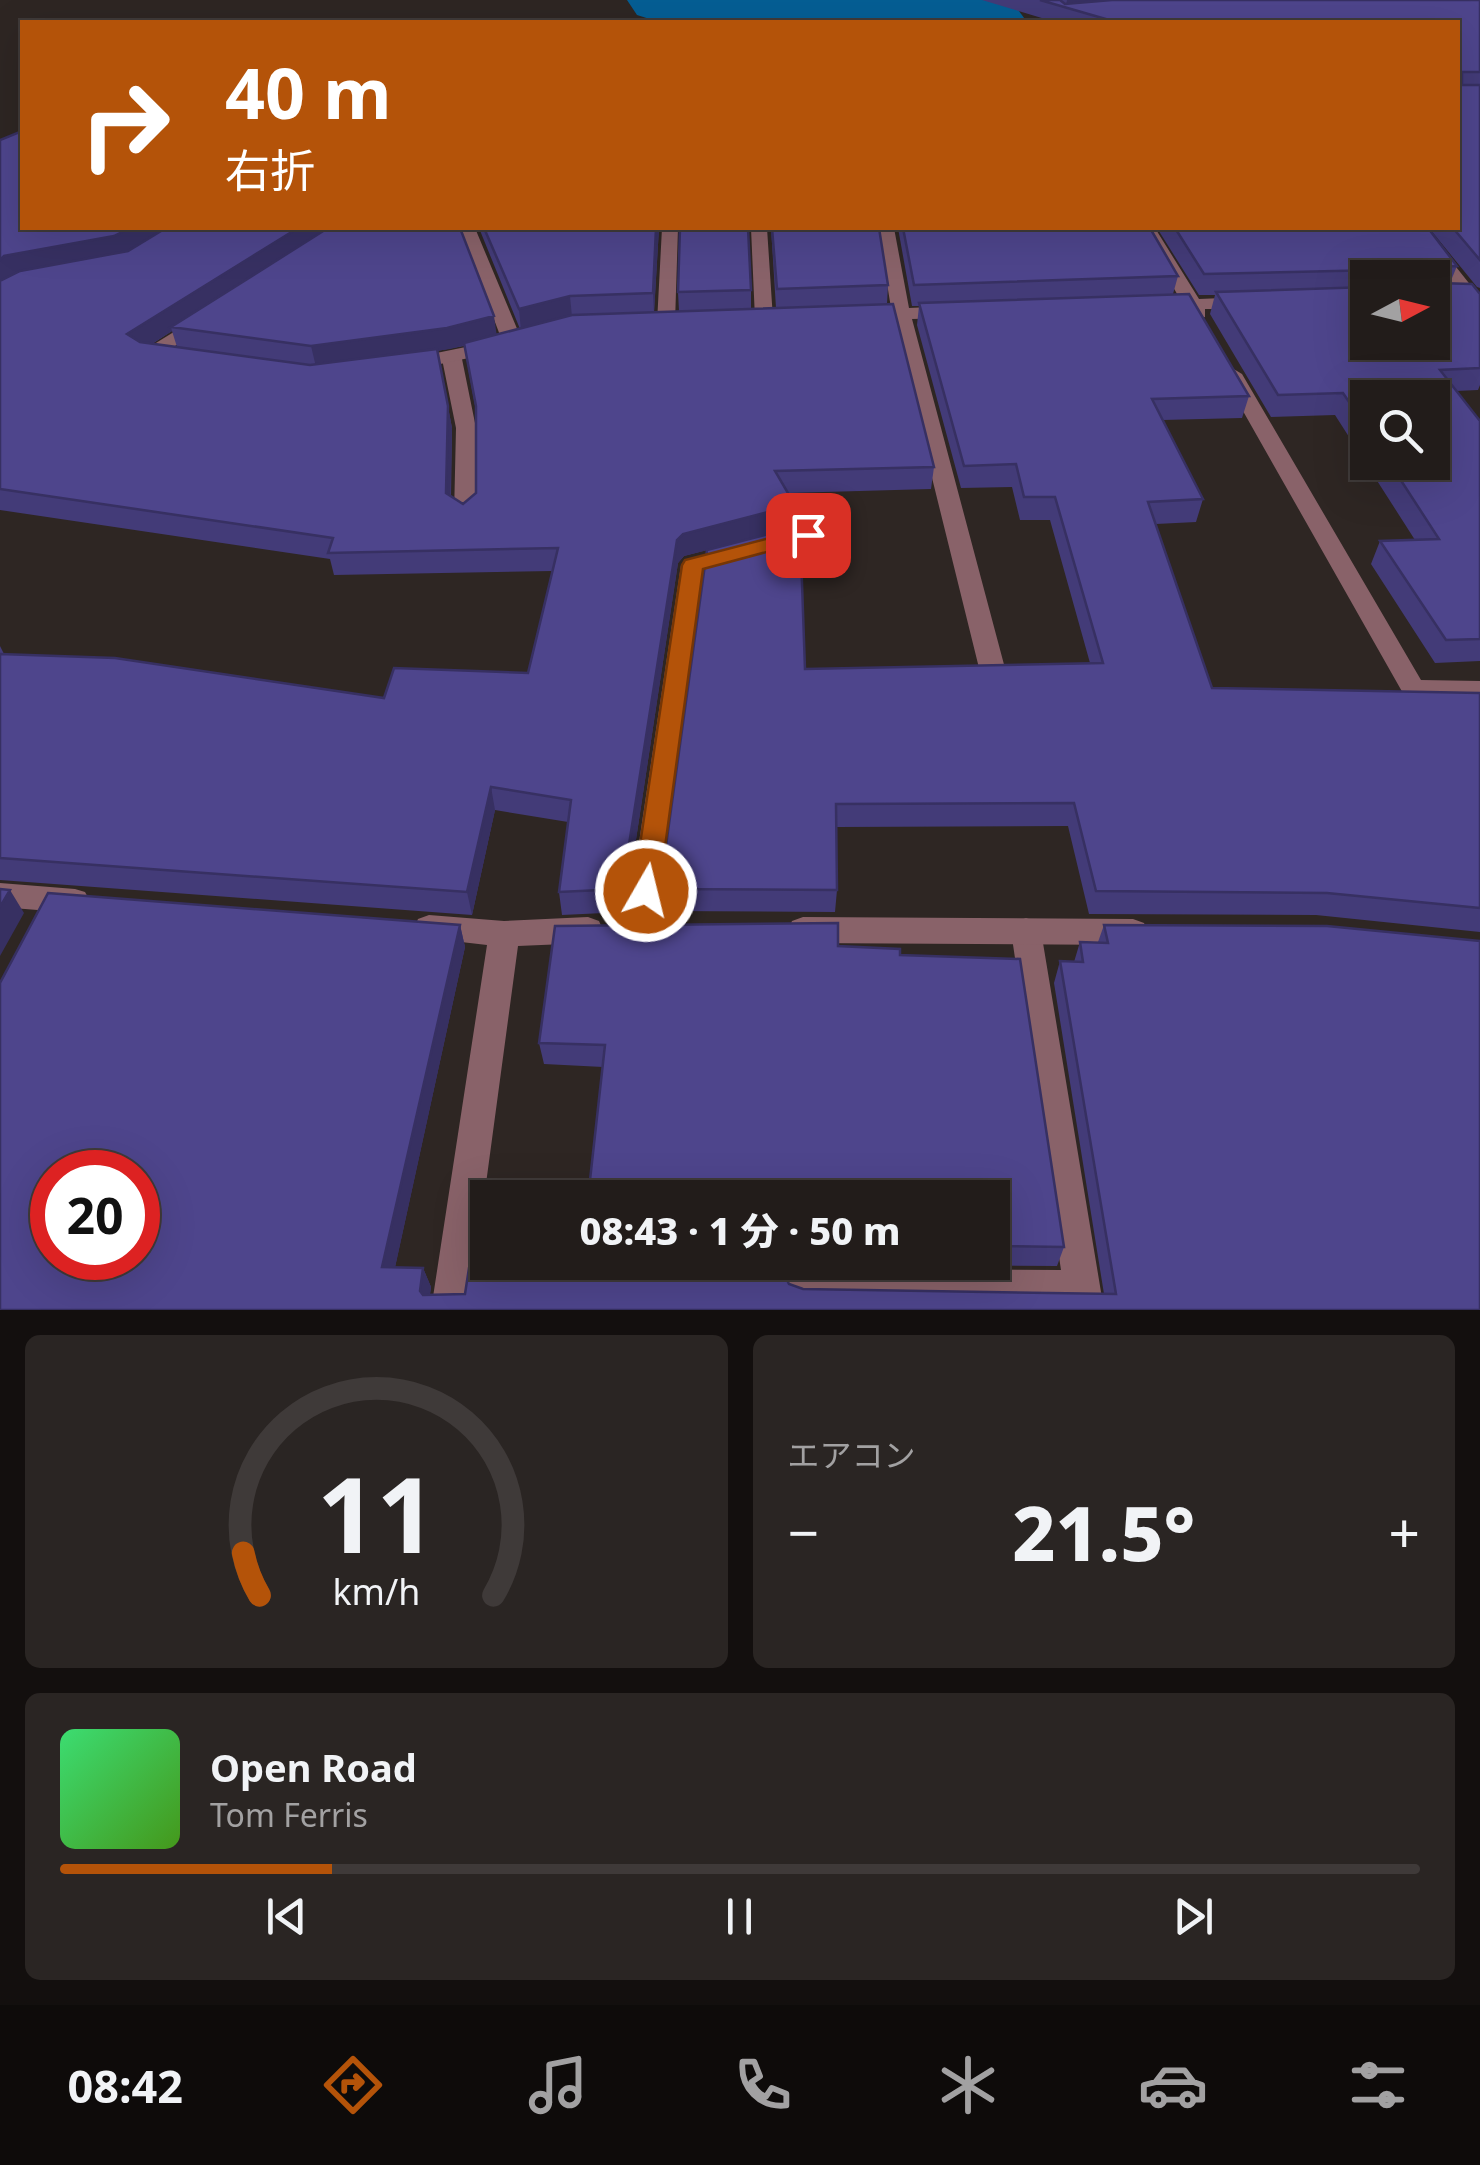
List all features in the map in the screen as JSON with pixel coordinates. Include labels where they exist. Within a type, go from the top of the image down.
[{"type":"street","points":[[394,366],[452,359],[520,341],[468,230]]},
{"type":"street","points":[[668,323],[670,230]]},
{"type":"street","points":[[758,230],[764,319]]},
{"type":"street","points":[[886,230],[902,314],[993,672]]},
{"type":"street","points":[[1148,230],[1413,689],[1480,690]]},
{"type":"street","points":[[1419,230],[1476,300]]},
{"type":"street","points":[[1450,297],[1476,300]]},
{"type":"street","points":[[1134,306],[1270,302]]},
{"type":"street","points":[[834,316],[979,311]]},
{"type":"street","points":[[186,359],[148,354],[216,312]]},
{"type":"street","points":[[452,359],[466,428],[465,516]]},
{"type":"street","points":[[641,928],[693,565],[808,535]]},
{"type":"street","points":[[0,895],[110,904]]},
{"type":"street","points":[[34,931],[50,899]]},
{"type":"street","points":[[406,926],[504,934],[678,928]]},
{"type":"street","points":[[772,930],[1161,932]]},
{"type":"street","points":[[802,1286],[1084,1299],[1026,932]]},
{"type":"street","points":[[450,1310],[504,934]]},
{"type":"building","points":[[1040,0],[1060,0],[1065,4],[1112,0],[1480,0],[1480,72],[1462,72],[1462,85],[1480,85],[1480,260],[1455,230],[1460,230],[1460,20],[1109,20]]},
{"type":"building","points":[[20,132],[20,230],[126,230],[114,236],[4,256],[0,260],[0,140]]},
{"type":"building","points":[[163,230],[295,230],[127,334],[140,342],[310,365],[437,349],[448,406],[446,493],[463,504],[476,493],[476,406],[464,343],[572,315],[893,304],[934,467],[775,471],[795,505],[683,534],[677,540],[622,889],[559,892],[571,800],[491,787],[467,892],[0,858],[0,654],[115,658],[384,698],[394,668],[528,673],[558,548],[328,553],[333,538],[0,489],[0,281],[20,271],[128,251]]},
{"type":"building","points":[[325,230],[461,230],[494,316],[447,328],[311,346],[171,327]]},
{"type":"building","points":[[485,230],[656,230],[653,293],[570,296],[519,309]]},
{"type":"building","points":[[680,230],[748,230],[751,290],[678,292]]},
{"type":"building","points":[[772,230],[879,230],[888,285],[777,289]]},
{"type":"building","points":[[903,230],[1151,230],[1178,276],[914,285]]},
{"type":"building","points":[[1176,230],[1430,230],[1457,266],[1450,266],[1450,260],[1350,260],[1350,271],[1204,274]]},
{"type":"building","points":[[1450,283],[1472,284],[1480,294],[1480,368],[1440,370],[1448,380],[1350,380],[1350,403],[1343,393],[1278,395],[1216,292],[1350,288],[1350,360],[1450,360]]},
{"type":"building","points":[[1189,294],[1249,396],[1152,399],[1203,499],[1148,502],[1212,688],[1480,693],[1480,908],[1327,893],[1096,891],[1074,803],[836,804],[837,890],[660,889],[707,550],[800,526],[805,669],[1103,663],[1055,497],[1024,497],[1016,464],[964,466],[919,303]]},
{"type":"building","points":[[1450,383],[1480,421],[1480,639],[1446,640],[1380,541],[1439,539],[1401,480],[1450,480]]},
{"type":"building","points":[[0,889],[10,890],[0,907]]},
{"type":"building","points":[[48,893],[460,925],[382,1267],[423,1268],[423,1295],[465,1294],[469,1268],[470,1280],[787,1280],[803,1289],[1116,1294],[1060,961],[1083,962],[1080,942],[1108,943],[1104,925],[1327,926],[1480,941],[1480,1310],[0,1310],[0,983]]},
{"type":"building","points":[[838,923],[838,946],[900,949],[900,955],[1020,959],[1064,1247],[1010,1246],[1010,1180],[590,1180],[605,1045],[539,1043],[555,926]]},
{"type":"waterway","points":[[662,0],[702,13],[937,10],[981,20]]},
{"type":"route","points":[[646,891],[693,565],[808,535]]}]
